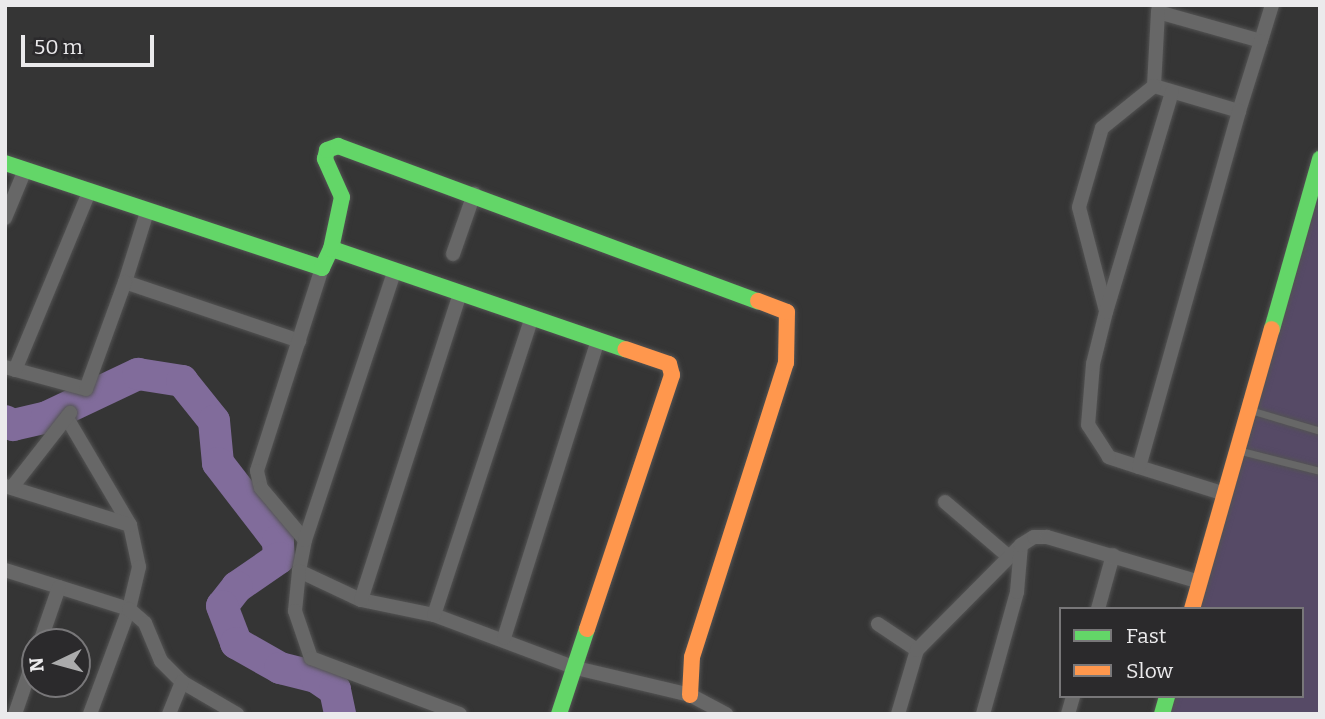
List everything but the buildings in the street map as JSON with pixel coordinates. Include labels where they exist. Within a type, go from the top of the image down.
[{"type":"street","points":[[1139,467],[1239,111],[1272,5]]},
{"type":"street","points":[[1106,312],[1079,207],[1102,128],[1154,86],[1158,8],[1261,41]]},
{"type":"street","points":[[1154,86],[1239,111]]},
{"type":"street","points":[[1172,92],[1106,312],[1093,364],[1088,425],[1109,457],[1225,494]]},
{"type":"street","points":[[305,540],[257,481],[342,208],[325,159],[332,146],[474,194],[787,313],[786,363],[692,657],[690,695]]},
{"type":"street","points":[[1193,607],[1320,159]]},
{"type":"street","points":[[5,163],[322,268]]},
{"type":"street","points":[[5,219],[25,170]]},
{"type":"street","points":[[89,192],[10,368],[86,389],[147,212]]},
{"type":"street","points":[[453,254],[474,194]]},
{"type":"street","points":[[331,249],[661,359],[672,374],[559,714]]},
{"type":"street","points":[[394,272],[305,540],[295,611],[311,658],[460,714]]},
{"type":"street","points":[[125,282],[299,341]]},
{"type":"street","points":[[361,600],[460,293]]},
{"type":"street","points":[[434,615],[532,317]]},
{"type":"street","points":[[504,638],[598,339]]},
{"type":"street","points":[[90,714],[129,609],[139,566],[130,526],[69,414],[9,486],[130,526]]},
{"type":"street","points":[[945,502],[1008,556]]},
{"type":"street","points":[[898,714],[918,650],[1008,556],[1034,537],[1047,537],[1200,582]]},
{"type":"street","points":[[983,714],[1017,592],[1021,545]]},
{"type":"street","points":[[1099,607],[1113,555]]},
{"type":"street","points":[[5,570],[129,609],[145,623],[161,661],[182,682],[237,714]]},
{"type":"street","points":[[299,571],[361,600],[434,615],[504,638],[576,668],[690,695],[720,713]]},
{"type":"street","points":[[45,628],[59,587]]},
{"type":"street","points":[[878,624],[918,650]]},
{"type":"street","points":[[169,714],[182,682]]},
{"type":"street","points":[[15,714],[21,697]]},
{"type":"lane","points":[[1247,410],[1320,431]]},
{"type":"lane","points":[[1237,450],[1320,471]]},
{"type":"shaded area","points":[[1320,178],[1320,714],[1168,714],[1172,698],[1304,698],[1304,607],[1199,607]]},
{"type":"waterway","points":[[5,421],[13,425],[47,417],[138,374],[182,381],[214,421],[218,463],[278,541],[279,558],[237,587],[222,606],[236,643],[280,668],[316,677],[335,690],[340,714]]},
{"type":"traffic: fast","points":[[331,249],[342,197],[325,159],[327,150],[338,146],[758,301]]},
{"type":"traffic: fast","points":[[1272,329],[1320,159]]},
{"type":"traffic: fast","points":[[5,163],[322,268],[331,249],[338,251],[625,349]]},
{"type":"traffic: fast","points":[[559,714],[587,629]]},
{"type":"traffic: fast","points":[[1162,714],[1166,698]]},
{"type":"traffic: slow","points":[[690,695],[692,657],[786,363],[787,312],[758,301]]},
{"type":"traffic: slow","points":[[1193,607],[1272,329]]},
{"type":"traffic: slow","points":[[587,629],[672,375],[669,364],[625,349]]}]
